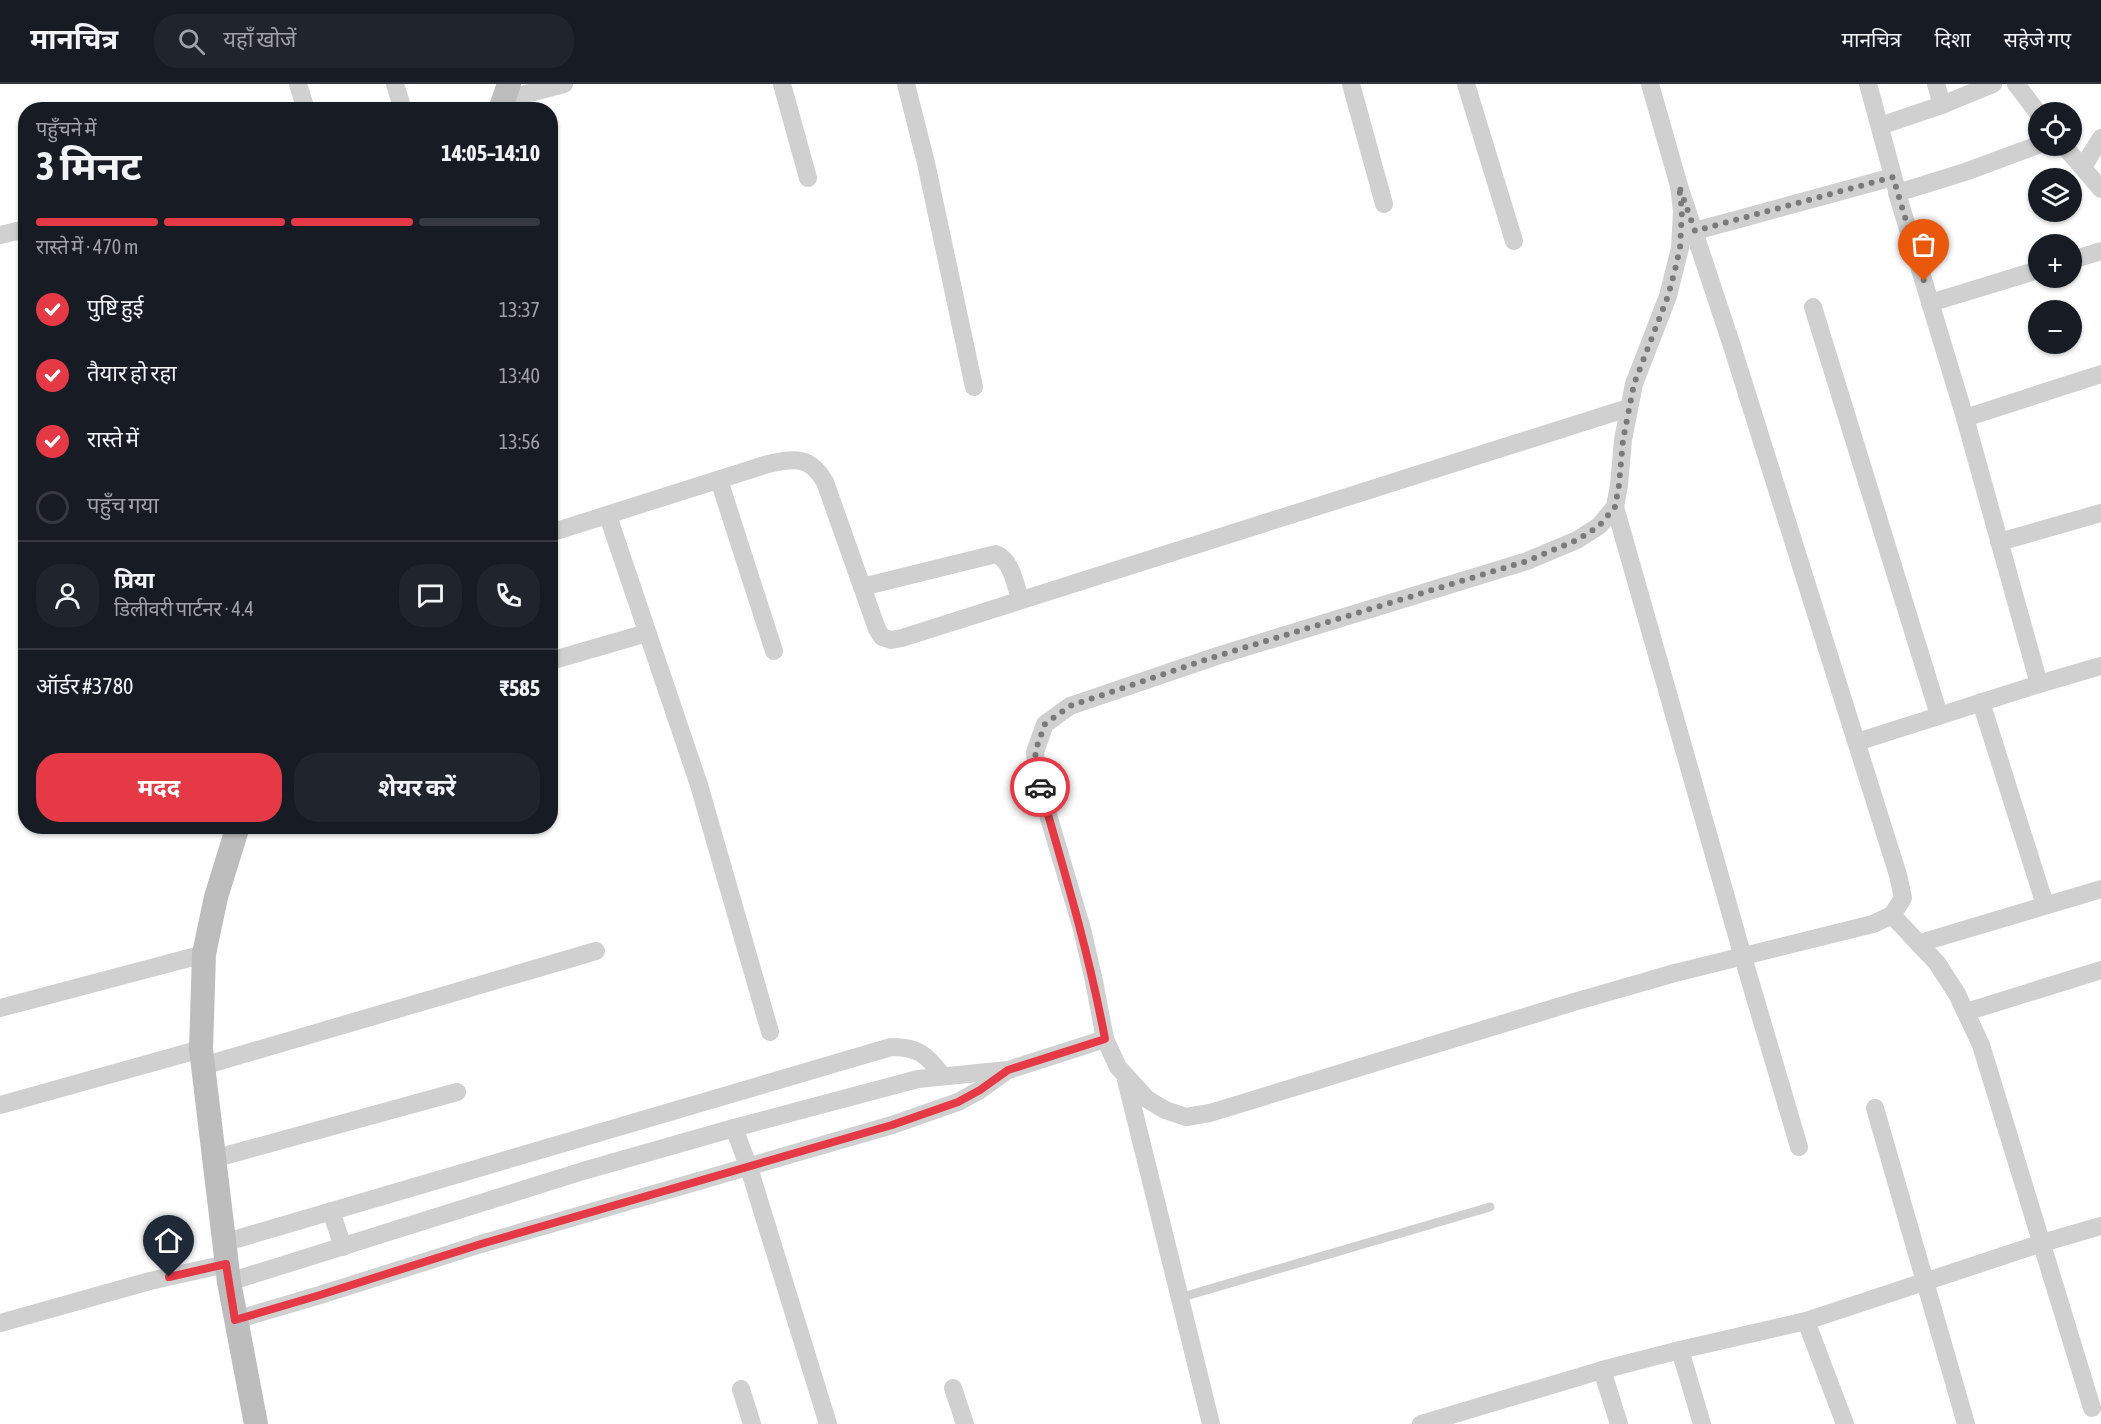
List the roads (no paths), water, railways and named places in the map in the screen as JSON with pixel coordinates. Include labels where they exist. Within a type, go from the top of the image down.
[{"type":"street","points":[[298,84],[304,102]]},
{"type":"street","points":[[396,84],[401,102]]},
{"type":"street","points":[[504,98],[564,84]]},
{"type":"street","points":[[782,84],[808,178]]},
{"type":"street","points":[[906,84],[926,163],[974,387]]},
{"type":"street","points":[[1351,84],[1384,204]]},
{"type":"street","points":[[1466,84],[1514,241]]},
{"type":"street","points":[[1615,507],[1599,526],[1577,540],[1527,561],[1172,671],[1070,706],[1045,724],[1035,752],[1038,781],[1082,929],[1105,1039],[1118,1067],[1147,1100],[1165,1110],[1186,1117],[1210,1113],[1675,973],[1873,924],[1892,915],[1903,898],[1857,742],[1679,186],[1650,84]]},
{"type":"street","points":[[1868,84],[2039,684]]},
{"type":"street","points":[[1936,84],[1942,105]]},
{"type":"street","points":[[1880,126],[1942,105],[1993,84]]},
{"type":"street","points":[[2016,84],[2030,102]]},
{"type":"street","points":[[2083,167],[2101,138]]},
{"type":"street","points":[[1695,231],[1895,185],[1965,172],[2028,149]]},
{"type":"street","points":[[2073,156],[2101,189]]},
{"type":"street","points":[[1679,186],[1682,211],[1678,259],[1668,296],[1634,384],[1628,408],[1615,507],[1799,1147]]},
{"type":"street","points":[[0,235],[18,231]]},
{"type":"street","points":[[2082,257],[2101,251]]},
{"type":"street","points":[[1930,303],[2028,273]]},
{"type":"street","points":[[1813,306],[1939,715]]},
{"type":"street","points":[[1965,418],[2101,374]]},
{"type":"street","points":[[558,531],[768,464],[789,459],[806,462],[817,469],[825,482],[882,637],[902,638],[1628,408]]},
{"type":"street","points":[[719,480],[774,651]]},
{"type":"street","points":[[1999,542],[2101,513]]},
{"type":"street","points":[[608,516],[699,785],[770,1032]]},
{"type":"street","points":[[862,587],[996,554],[1002,556],[1008,564],[1020,599]]},
{"type":"street","points":[[558,659],[648,633]]},
{"type":"street","points":[[1857,742],[2101,666]]},
{"type":"street","points":[[1981,702],[2045,905]]},
{"type":"street","points":[[236,834],[216,897],[204,954],[202,1057],[226,1263],[256,1424]]},
{"type":"street","points":[[1920,943],[2101,889]]},
{"type":"street","points":[[1892,915],[1937,963],[1966,1012],[1981,1045],[2092,1408]]},
{"type":"street","points":[[0,1105],[202,1057],[596,951]]},
{"type":"street","points":[[0,1008],[204,954]]},
{"type":"street","points":[[1966,1012],[2101,970]]},
{"type":"street","points":[[0,1323],[150,1281],[226,1263],[343,1247],[583,1171],[734,1128],[918,1079],[1008,1070],[1105,1039]]},
{"type":"street","points":[[226,1263],[331,1211],[891,1047],[906,1047],[919,1051],[942,1075]]},
{"type":"street","points":[[235,1320],[481,1244],[882,1128],[958,1102],[1008,1070]]},
{"type":"street","points":[[1126,1078],[1211,1424]]},
{"type":"street","points":[[213,1159],[457,1092]]},
{"type":"street","points":[[1875,1108],[1966,1424]]},
{"type":"street","points":[[734,1128],[749,1168],[828,1424]]},
{"type":"street","points":[[331,1211],[343,1247]]},
{"type":"street","points":[[1420,1424],[1464,1418],[1602,1370],[1806,1321],[2042,1243],[2101,1226]]},
{"type":"street","points":[[1806,1321],[1845,1424]]},
{"type":"street","points":[[1680,1350],[1702,1424]]},
{"type":"street","points":[[1602,1370],[1612,1422]]},
{"type":"street","points":[[953,1388],[965,1424]]},
{"type":"street","points":[[741,1389],[752,1424]]},
{"type":"lane","points":[[1179,1298],[1490,1207]]}]
